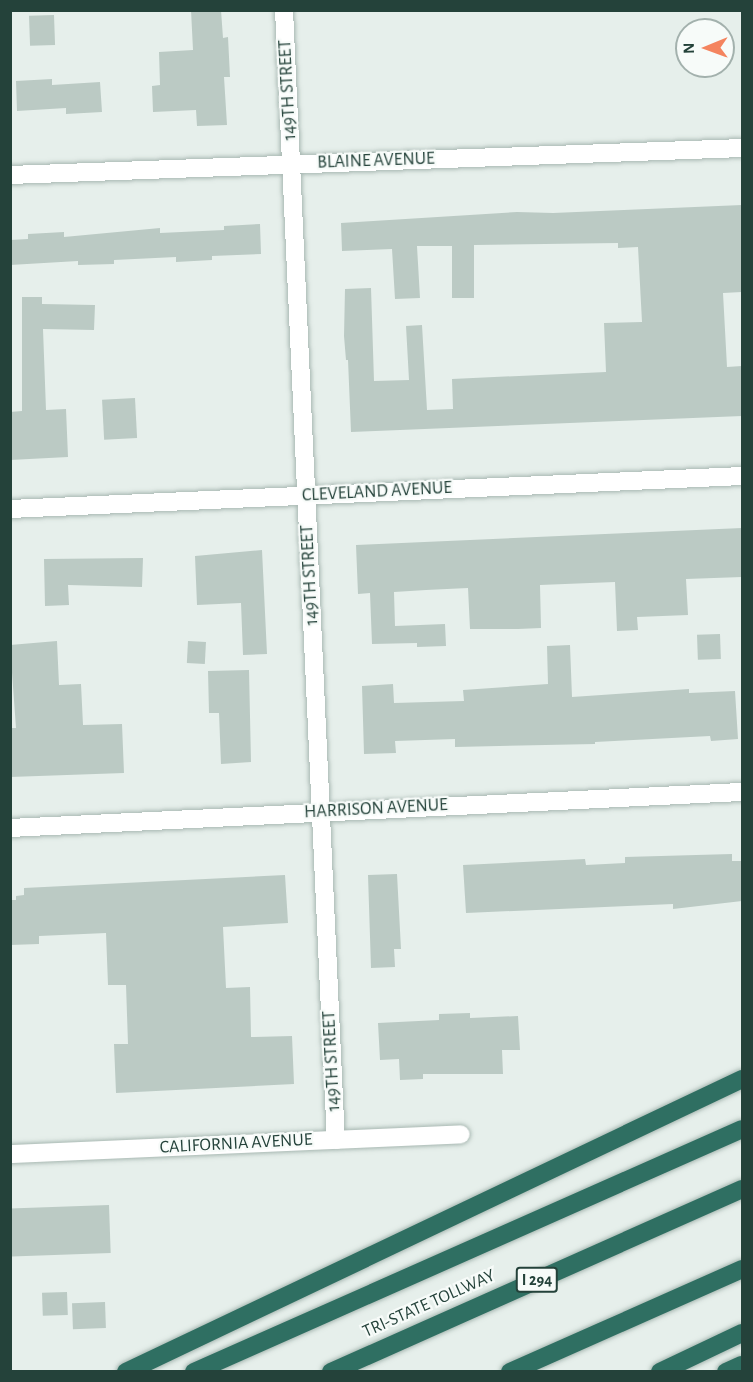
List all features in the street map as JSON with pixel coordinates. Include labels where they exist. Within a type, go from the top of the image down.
[{"type":"highway","points":[[126,1371],[742,1079]]},
{"type":"highway","points":[[194,1371],[742,1129]]},
{"type":"highway","name":"TRI-STATE TOLLWAY","points":[[331,1371],[742,1189]]},
{"type":"highway","points":[[510,1371],[742,1269]]},
{"type":"highway","points":[[660,1371],[742,1333]]},
{"type":"highway","points":[[726,1371],[742,1365]]},
{"type":"street","name":"149TH STREET","points":[[284,10],[336,1140]]},
{"type":"street","name":"BLAINE AVENUE","points":[[10,175],[742,148]]},
{"type":"street","name":"CLEVELAND AVENUE","points":[[10,509],[742,476]]},
{"type":"street","name":"HARRISON AVENUE","points":[[10,828],[742,792]]},
{"type":"street","name":"CALIFORNIA AVENUE","points":[[10,1154],[461,1134]]},
{"type":"building","points":[[191,10],[221,10],[223,38],[228,37],[230,77],[224,77],[227,125],[197,126],[196,110],[153,112],[152,86],[160,85],[159,52],[193,50]]},
{"type":"building","points":[[54,15],[55,45],[30,46],[29,16]]},
{"type":"building","points":[[52,79],[52,85],[100,82],[102,112],[66,114],[66,108],[17,111],[16,81]]},
{"type":"building","points":[[742,205],[742,292],[723,293],[727,367],[742,366],[742,416],[351,432],[348,360],[346,360],[344,336],[345,289],[371,288],[374,381],[409,380],[406,326],[422,325],[427,410],[453,409],[452,379],[606,372],[604,323],[642,322],[638,247],[618,248],[618,243],[474,245],[474,298],[452,298],[452,246],[417,246],[420,298],[395,299],[392,249],[342,251],[341,223],[517,212],[553,213]]},
{"type":"building","points":[[260,224],[261,254],[212,256],[212,260],[176,262],[176,257],[114,260],[114,264],[78,265],[78,261],[10,265],[10,240],[28,239],[28,234],[64,232],[64,237],[160,228],[160,233],[224,230],[224,226]]},
{"type":"building","points":[[22,297],[42,297],[42,304],[95,305],[94,330],[43,329],[46,410],[66,409],[68,457],[10,460],[10,412],[22,411]]},
{"type":"building","points":[[135,398],[137,438],[104,440],[102,400]]},
{"type":"building","points":[[742,528],[742,577],[686,579],[688,615],[637,617],[638,630],[617,631],[615,582],[540,585],[541,628],[518,629],[470,629],[468,588],[426,590],[394,592],[395,626],[445,624],[446,646],[417,647],[417,643],[372,644],[370,593],[358,594],[356,545]]},
{"type":"building","points":[[262,550],[267,654],[243,655],[241,603],[197,605],[195,556]]},
{"type":"building","points":[[143,558],[142,587],[68,585],[69,605],[45,606],[44,559]]},
{"type":"building","points":[[720,634],[721,659],[698,660],[697,635]]},
{"type":"building","points":[[57,641],[59,685],[81,684],[83,725],[122,724],[124,773],[10,777],[10,728],[16,728],[10,645]]},
{"type":"building","points":[[188,641],[206,642],[205,664],[187,663]]},
{"type":"building","points":[[570,645],[572,697],[689,689],[689,693],[735,691],[738,739],[711,741],[710,736],[595,742],[595,744],[455,747],[455,739],[395,741],[396,753],[364,754],[362,686],[393,684],[394,703],[464,701],[463,690],[548,684],[547,646]]},
{"type":"building","points":[[249,670],[251,762],[221,764],[219,713],[209,713],[208,671]]},
{"type":"building","points":[[732,854],[732,861],[742,861],[742,901],[673,909],[673,904],[466,913],[463,865],[585,859],[586,865],[625,863],[625,857]]},
{"type":"building","points":[[397,874],[401,949],[394,949],[395,967],[371,968],[368,875]]},
{"type":"building","points":[[285,875],[288,923],[223,927],[226,988],[250,987],[251,1037],[292,1036],[294,1084],[116,1093],[114,1044],[128,1044],[126,985],[108,985],[106,933],[39,936],[39,944],[10,945],[10,900],[16,900],[16,896],[24,895],[24,888]]},
{"type":"building","points":[[470,1013],[470,1018],[518,1016],[520,1050],[502,1050],[503,1074],[423,1074],[423,1079],[400,1080],[399,1059],[380,1060],[378,1023],[439,1020],[439,1014]]},
{"type":"building","points":[[109,1205],[111,1253],[12,1256],[10,1208]]},
{"type":"building","points":[[67,1292],[68,1315],[43,1316],[42,1293]]},
{"type":"building","points":[[105,1302],[106,1328],[73,1329],[72,1303]]}]
